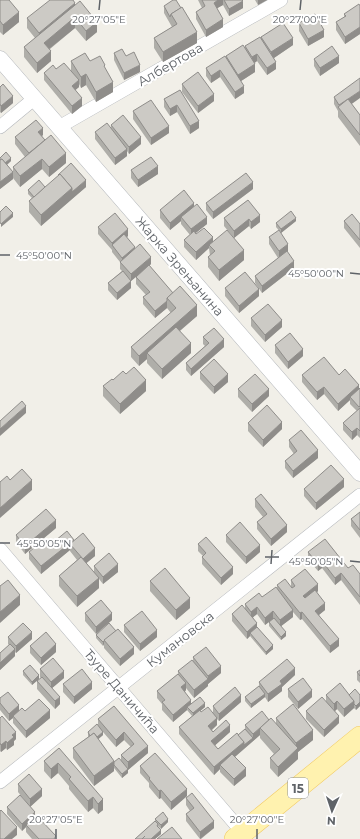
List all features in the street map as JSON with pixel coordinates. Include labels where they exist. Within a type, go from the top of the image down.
[{"type":"main road","name":"15","points":[[239,836],[360,738]]},
{"type":"street","name":"Албертова","points":[[59,127],[281,0]]},
{"type":"street","name":"Жарка Зрењанина","points":[[0,59],[360,473]]},
{"type":"street","points":[[0,127],[35,98]]},
{"type":"street","name":"Кумановска","points":[[0,782],[360,495]]},
{"type":"street","name":"Ђуре Даничића","points":[[0,549],[119,687],[239,836]]},
{"type":"building","points":[[0,0],[9,0],[19,12],[3,25],[0,21]]},
{"type":"building","points":[[50,0],[73,0],[75,3],[39,33],[27,18]]},
{"type":"building","points":[[173,0],[176,0],[181,8],[171,14],[170,17],[164,6]]},
{"type":"building","points":[[202,0],[218,0],[214,3],[223,19],[206,30],[196,12],[205,6]]},
{"type":"building","points":[[224,0],[242,0],[243,1],[229,9]]},
{"type":"building","points":[[80,1],[97,22],[86,31],[75,17],[44,43],[51,51],[37,63],[24,47]]},
{"type":"building","points":[[359,4],[360,27],[345,37],[336,22],[346,16],[344,14]]},
{"type":"building","points":[[182,7],[197,32],[163,52],[154,38],[177,24],[171,14]]},
{"type":"building","points":[[315,14],[324,30],[308,39],[299,23]]},
{"type":"building","points":[[283,23],[293,38],[271,52],[261,37]]},
{"type":"building","points":[[260,37],[276,62],[267,68],[257,54],[252,57],[245,46]]},
{"type":"building","points":[[243,45],[255,64],[238,75],[226,56]]},
{"type":"building","points":[[332,46],[339,56],[320,68],[314,59]]},
{"type":"building","points":[[122,49],[126,56],[134,52],[140,65],[124,73],[114,53]]},
{"type":"building","points":[[85,53],[90,61],[100,56],[113,82],[96,92],[86,74],[81,77],[71,61]]},
{"type":"building","points":[[225,56],[244,86],[235,92],[220,70],[211,76],[206,68]]},
{"type":"building","points":[[64,63],[79,80],[72,86],[82,98],[72,106],[44,73],[53,65],[56,69]]},
{"type":"building","points":[[198,72],[214,94],[198,106],[182,84]]},
{"type":"building","points":[[360,78],[360,91],[339,105],[334,97]]},
{"type":"building","points":[[3,84],[13,96],[1,106],[0,87]]},
{"type":"building","points":[[180,90],[199,121],[190,126],[177,105],[170,109],[164,99]]},
{"type":"building","points":[[348,99],[360,115],[360,135],[338,107]]},
{"type":"building","points":[[151,100],[169,126],[151,138],[133,111]]},
{"type":"building","points":[[123,115],[141,137],[129,147],[111,125]]},
{"type":"building","points":[[36,120],[43,128],[38,132],[45,140],[29,153],[15,137]]},
{"type":"building","points":[[107,123],[127,149],[115,158],[95,132]]},
{"type":"building","points":[[51,135],[66,153],[49,167],[42,159],[20,176],[13,167]]},
{"type":"building","points":[[6,152],[11,158],[5,163],[2,159],[0,160],[0,158]]},
{"type":"building","points":[[151,157],[158,166],[138,180],[131,170]]},
{"type":"building","points":[[2,159],[13,172],[0,182],[0,160]]},
{"type":"building","points":[[71,163],[86,180],[72,192],[72,188],[60,174],[59,176],[58,175]]},
{"type":"building","points":[[246,173],[253,182],[213,212],[206,203]]},
{"type":"building","points":[[60,174],[72,188],[41,215],[29,201]]},
{"type":"building","points":[[39,180],[45,187],[34,197],[28,190]]},
{"type":"building","points":[[184,190],[194,203],[170,223],[160,210]]},
{"type":"building","points":[[248,200],[260,215],[251,222],[249,219],[234,231],[224,218]]},
{"type":"building","points":[[197,204],[207,217],[191,229],[181,217]]},
{"type":"building","points":[[6,206],[13,213],[1,224],[0,212]]},
{"type":"building","points":[[291,211],[296,218],[281,229],[276,223]]},
{"type":"building","points":[[115,213],[128,229],[112,243],[98,227]]},
{"type":"building","points":[[352,214],[360,224],[360,240],[344,221]]},
{"type":"building","points":[[204,228],[213,237],[196,252],[184,240],[194,231],[196,234]]},
{"type":"building","points":[[227,230],[244,250],[219,270],[208,257],[215,251],[209,245]]},
{"type":"building","points":[[279,230],[288,244],[279,251],[269,237]]},
{"type":"building","points":[[124,234],[135,247],[122,258],[112,245]]},
{"type":"building","points":[[140,244],[151,257],[131,274],[120,262]]},
{"type":"building","points":[[287,251],[294,261],[262,286],[255,276]]},
{"type":"building","points":[[149,265],[173,293],[167,298],[167,301],[155,311],[143,297],[150,292],[136,277]]},
{"type":"building","points":[[123,271],[131,281],[117,293],[108,283]]},
{"type":"building","points":[[245,272],[259,289],[239,306],[225,288]]},
{"type":"building","points":[[180,286],[197,305],[139,356],[131,347],[176,308],[167,298]]},
{"type":"building","points":[[268,304],[282,320],[265,335],[251,318]]},
{"type":"building","points":[[176,327],[191,343],[162,369],[147,353]]},
{"type":"building","points":[[214,328],[224,339],[191,369],[186,363],[209,343],[203,337]]},
{"type":"building","points":[[290,333],[303,349],[288,362],[275,345]]},
{"type":"building","points":[[324,357],[339,375],[345,369],[359,385],[338,404],[324,387],[317,392],[302,375]]},
{"type":"building","points":[[214,359],[228,374],[214,387],[200,372]]},
{"type":"building","points":[[134,367],[146,380],[120,404],[103,386],[123,371],[126,374]]},
{"type":"building","points":[[255,374],[269,389],[252,404],[238,389]]},
{"type":"building","points":[[360,388],[360,406],[359,407],[350,397]]},
{"type":"building","points":[[22,401],[26,406],[0,429],[0,421]]},
{"type":"building","points":[[267,405],[282,422],[263,440],[248,423]]},
{"type":"building","points":[[360,408],[360,431],[357,428],[352,432],[343,423]]},
{"type":"building","points":[[301,430],[318,450],[293,471],[285,461],[297,451],[289,440]]},
{"type":"building","points":[[331,465],[344,479],[316,503],[304,489]]},
{"type":"building","points":[[22,469],[32,480],[0,508],[0,482],[7,476],[10,480]]},
{"type":"building","points":[[261,494],[287,525],[271,539],[257,522],[267,514],[255,499]]},
{"type":"building","points":[[46,509],[56,520],[25,546],[16,535]]},
{"type":"building","points":[[360,512],[360,530],[351,519]]},
{"type":"building","points":[[240,522],[260,545],[246,557],[226,535]]},
{"type":"building","points":[[67,531],[74,540],[41,566],[29,552],[45,539],[50,545]]},
{"type":"building","points":[[83,533],[95,548],[83,559],[70,544]]},
{"type":"building","points":[[206,537],[233,567],[221,578],[202,557],[206,553],[198,544]]},
{"type":"building","points":[[325,539],[348,568],[353,565],[360,574],[360,597],[341,573],[335,578],[322,561],[318,564],[308,552]]},
{"type":"building","points":[[109,553],[118,564],[103,577],[94,566]]},
{"type":"building","points":[[81,557],[99,578],[77,596],[59,576]]},
{"type":"building","points":[[165,568],[190,598],[176,610],[150,581]]},
{"type":"building","points":[[305,569],[318,584],[303,596],[305,598],[315,590],[325,603],[315,611],[339,639],[330,646],[277,585],[285,579],[292,588],[295,586],[291,580]]},
{"type":"building","points":[[8,580],[20,595],[0,612],[0,586]]},
{"type":"building","points":[[276,587],[293,610],[280,620],[273,611],[265,618],[257,607],[251,612],[245,604],[259,593],[262,597]]},
{"type":"building","points":[[101,600],[112,613],[96,627],[85,613]]},
{"type":"building","points":[[242,605],[257,623],[247,632],[232,614]]},
{"type":"building","points":[[142,611],[157,630],[140,644],[124,625]]},
{"type":"building","points":[[274,618],[286,632],[281,637],[269,622]]},
{"type":"building","points":[[23,623],[32,632],[16,646],[8,637]]},
{"type":"building","points":[[109,623],[116,631],[103,642],[96,635]]},
{"type":"building","points":[[257,627],[273,645],[266,652],[250,633]]},
{"type":"building","points":[[118,629],[134,647],[120,659],[104,640]]},
{"type":"building","points":[[46,632],[56,644],[41,658],[30,646]]},
{"type":"building","points":[[10,644],[15,649],[0,663],[0,653]]},
{"type":"building","points":[[206,647],[221,666],[208,676],[193,657]]},
{"type":"building","points":[[53,658],[64,671],[51,682],[40,669]]},
{"type":"building","points":[[287,659],[295,668],[280,681],[282,684],[268,694],[259,682]]},
{"type":"building","points":[[192,660],[208,679],[194,690],[178,671]]},
{"type":"building","points":[[30,665],[39,675],[32,682],[23,671]]},
{"type":"building","points":[[82,669],[92,682],[74,697],[63,684]]},
{"type":"building","points":[[178,674],[186,683],[181,687],[191,700],[173,715],[162,702],[165,700],[157,691]]},
{"type":"building","points":[[42,677],[60,697],[55,701],[37,681]]},
{"type":"building","points":[[303,678],[312,690],[298,702],[288,689]]},
{"type":"building","points":[[340,683],[354,701],[344,709],[337,701],[334,704],[326,695]]},
{"type":"building","points":[[259,686],[265,694],[251,704],[245,697]]},
{"type":"building","points":[[235,687],[241,695],[219,714],[213,706]]},
{"type":"building","points":[[355,689],[360,695],[360,702],[356,706],[349,695]]},
{"type":"building","points":[[8,692],[19,705],[9,714],[0,703],[0,698]]},
{"type":"building","points":[[200,697],[205,703],[193,713],[187,707]]},
{"type":"building","points":[[322,697],[339,716],[324,730],[306,711]]},
{"type":"building","points":[[39,699],[50,710],[26,731],[13,716],[22,708],[25,711]]},
{"type":"building","points":[[293,704],[313,730],[296,743],[276,718]]},
{"type":"building","points":[[114,706],[148,746],[128,762],[121,755],[134,744],[124,732],[116,740],[98,719]]},
{"type":"building","points":[[208,707],[217,718],[208,726],[213,732],[226,720],[230,725],[211,741],[218,749],[237,733],[244,742],[214,767],[179,727],[200,710],[201,712]]},
{"type":"building","points":[[262,711],[269,720],[253,734],[245,725]]},
{"type":"building","points":[[2,716],[16,732],[12,735],[14,737],[7,743],[6,741],[1,745],[0,718]]},
{"type":"building","points":[[271,718],[298,748],[278,767],[270,758],[280,749],[260,728]]},
{"type":"building","points":[[97,724],[103,732],[97,737],[94,733],[90,736],[88,732]]},
{"type":"building","points":[[245,729],[253,738],[244,745],[244,742],[238,735]]},
{"type":"building","points":[[94,733],[114,761],[94,776],[73,748]]},
{"type":"building","points":[[59,748],[103,799],[98,804],[93,797],[88,801],[69,779],[71,777],[58,763],[51,769],[44,761]]},
{"type":"building","points":[[155,753],[187,789],[171,802],[161,790],[159,791],[140,766]]},
{"type":"building","points":[[232,754],[246,768],[234,779],[220,765]]},
{"type":"building","points":[[119,758],[128,769],[122,774],[114,765],[114,762]]},
{"type":"building","points":[[29,774],[42,789],[30,799],[18,784]]},
{"type":"building","points":[[192,793],[214,821],[200,832],[186,814],[194,808],[186,798]]},
{"type":"building","points":[[20,795],[35,812],[22,824],[7,807]]},
{"type":"building","points":[[1,810],[17,827],[4,839],[0,839]]},
{"type":"building","points":[[163,812],[168,819],[161,825],[155,819]]},
{"type":"building","points":[[36,815],[56,836],[54,839],[39,839],[26,825]]},
{"type":"building","points":[[155,821],[161,830],[151,839],[135,839]]},
{"type":"building","points":[[172,827],[182,839],[157,839]]}]
